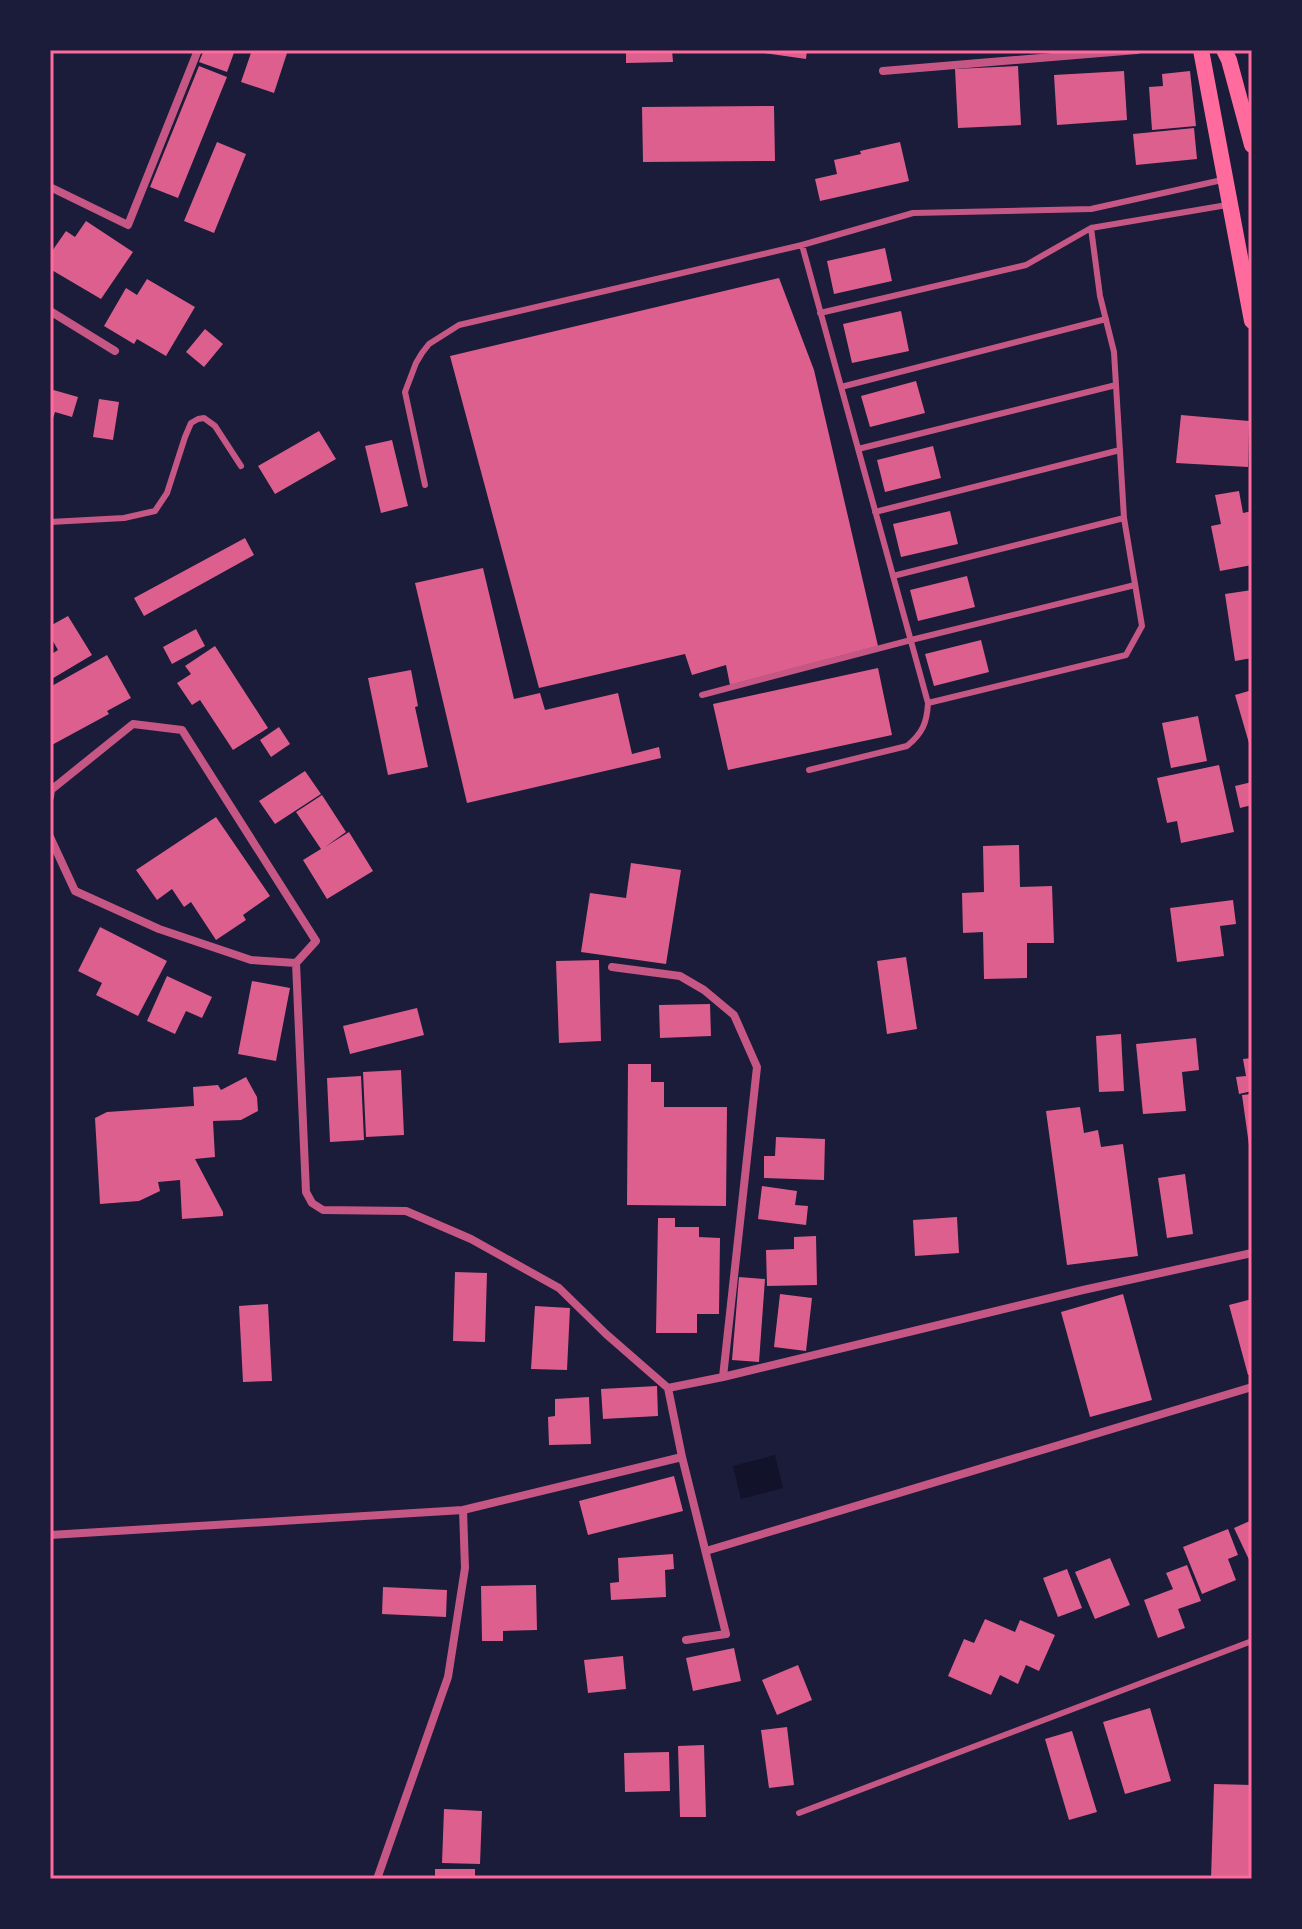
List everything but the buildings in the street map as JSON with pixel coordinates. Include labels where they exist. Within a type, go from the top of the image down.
[{"type":"main road","points":[[1201,50],[1252,321]]},
{"type":"main road","points":[[1224,50],[1252,145]]},
{"type":"street","points":[[50,187],[128,225],[198,50]]},
{"type":"street","points":[[883,71],[1137,50]]},
{"type":"street","points":[[50,311],[115,351]]},
{"type":"street","points":[[50,797],[51,790],[133,724],[182,730],[316,941],[296,963],[306,1192],[312,1203],[323,1210],[406,1211],[471,1239],[559,1288],[668,1388],[726,1634],[686,1640]]},
{"type":"street","points":[[50,837],[75,891],[159,929],[251,960],[296,963]]},
{"type":"street","points":[[612,967],[680,976],[704,990],[734,1015],[757,1067],[723,1377]]},
{"type":"street","points":[[668,1388],[1252,1253]]},
{"type":"street","points":[[706,1551],[1252,1387]]},
{"type":"street","points":[[50,1535],[463,1510],[682,1457]]},
{"type":"street","points":[[377,1879],[448,1677],[465,1568],[463,1510]]},
{"type":"lane","points":[[425,485],[405,392],[411,372],[429,344],[459,325],[802,245],[913,213],[1091,209],[1226,179]]},
{"type":"lane","points":[[820,313],[1026,265],[1091,228],[1229,204]]},
{"type":"lane","points":[[928,703],[1126,655],[1142,626],[1124,518],[1114,352],[1100,296],[1091,228]]},
{"type":"lane","points":[[802,245],[928,703],[924,728],[907,746],[809,770]]},
{"type":"lane","points":[[841,387],[1106,319]]},
{"type":"lane","points":[[858,449],[1116,385]]},
{"type":"lane","points":[[50,522],[124,518],[155,511],[167,493],[191,423],[198,419],[204,418],[215,426],[241,466]]},
{"type":"lane","points":[[875,512],[1120,450]]},
{"type":"lane","points":[[893,576],[1124,518]]},
{"type":"lane","points":[[702,695],[1135,585]]},
{"type":"lane","points":[[799,1813],[1252,1641]]},
{"type":"shaded area","points":[[775,1455],[783,1488],[741,1499],[733,1466]]}]
